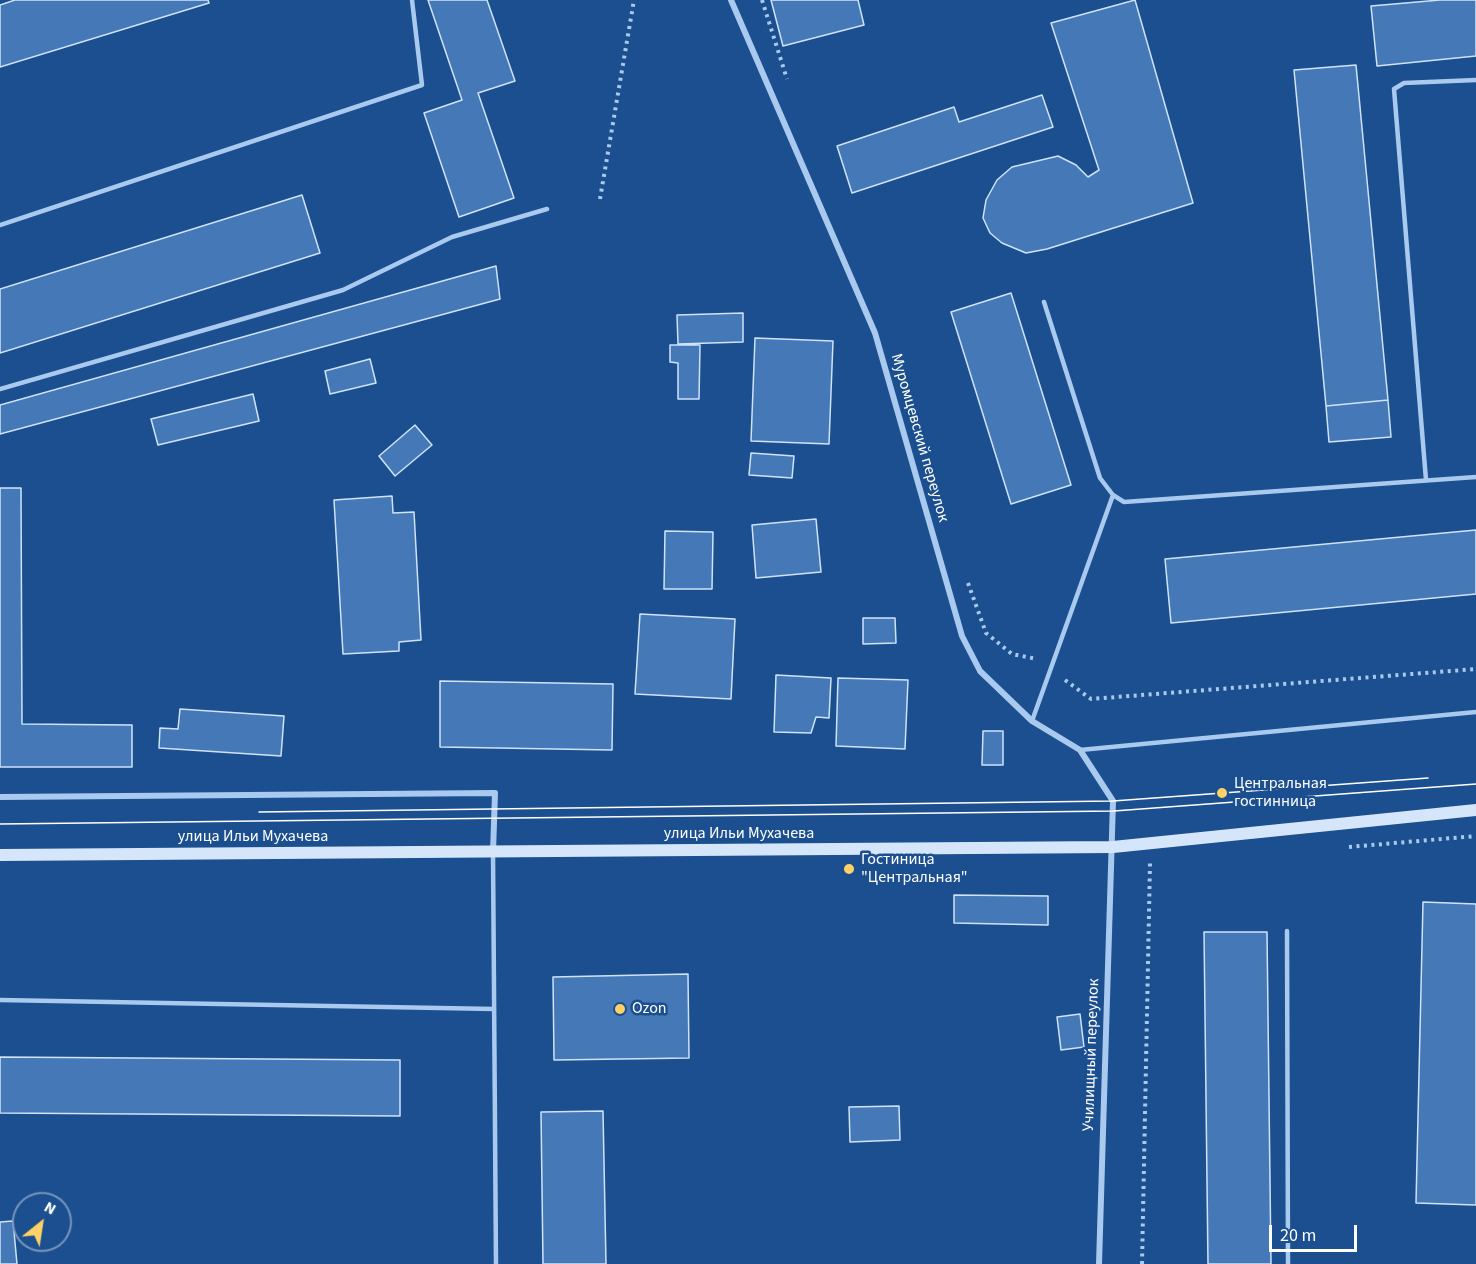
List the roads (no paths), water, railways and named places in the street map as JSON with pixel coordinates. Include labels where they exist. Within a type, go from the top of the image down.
[{"type":"main road","name":"улица Ильи Мухачева","points":[[0,855],[1113,847],[1476,810]]},
{"type":"street","name":"Муромцевский переулок","points":[[731,0],[875,333],[962,636],[980,671],[1032,721],[1080,750],[1113,801],[1113,847]]},
{"type":"street","points":[[0,797],[495,793],[494,852]]},
{"type":"street","name":"Училищный переулок","points":[[1099,1264],[1113,847]]},
{"type":"lane","points":[[0,225],[422,85],[412,0]]},
{"type":"lane","points":[[1426,480],[1394,89],[1404,83],[1476,80]]},
{"type":"lane","points":[[0,389],[343,290],[452,237],[547,209]]},
{"type":"lane","points":[[1044,302],[1100,478],[1113,495],[1124,502],[1476,477]]},
{"type":"lane","points":[[1032,721],[1113,495]]},
{"type":"lane","points":[[1080,750],[1476,712]]},
{"type":"lane","points":[[494,852],[496,1264]]},
{"type":"lane","points":[[1287,931],[1288,1264]]},
{"type":"lane","points":[[0,1000],[494,1009]]},
{"type":"tram line","points":[[259,812],[1113,801],[1428,778]]},
{"type":"tram line","points":[[0,824],[1114,811],[1476,784]]},
{"type":"place","name":"Центральная гостинница","points":[[1222,793]]},
{"type":"place","name":"Гостиница \"Центральная\"","points":[[849,869]]},
{"type":"place","name":"Ozon","points":[[620,1009]]}]
